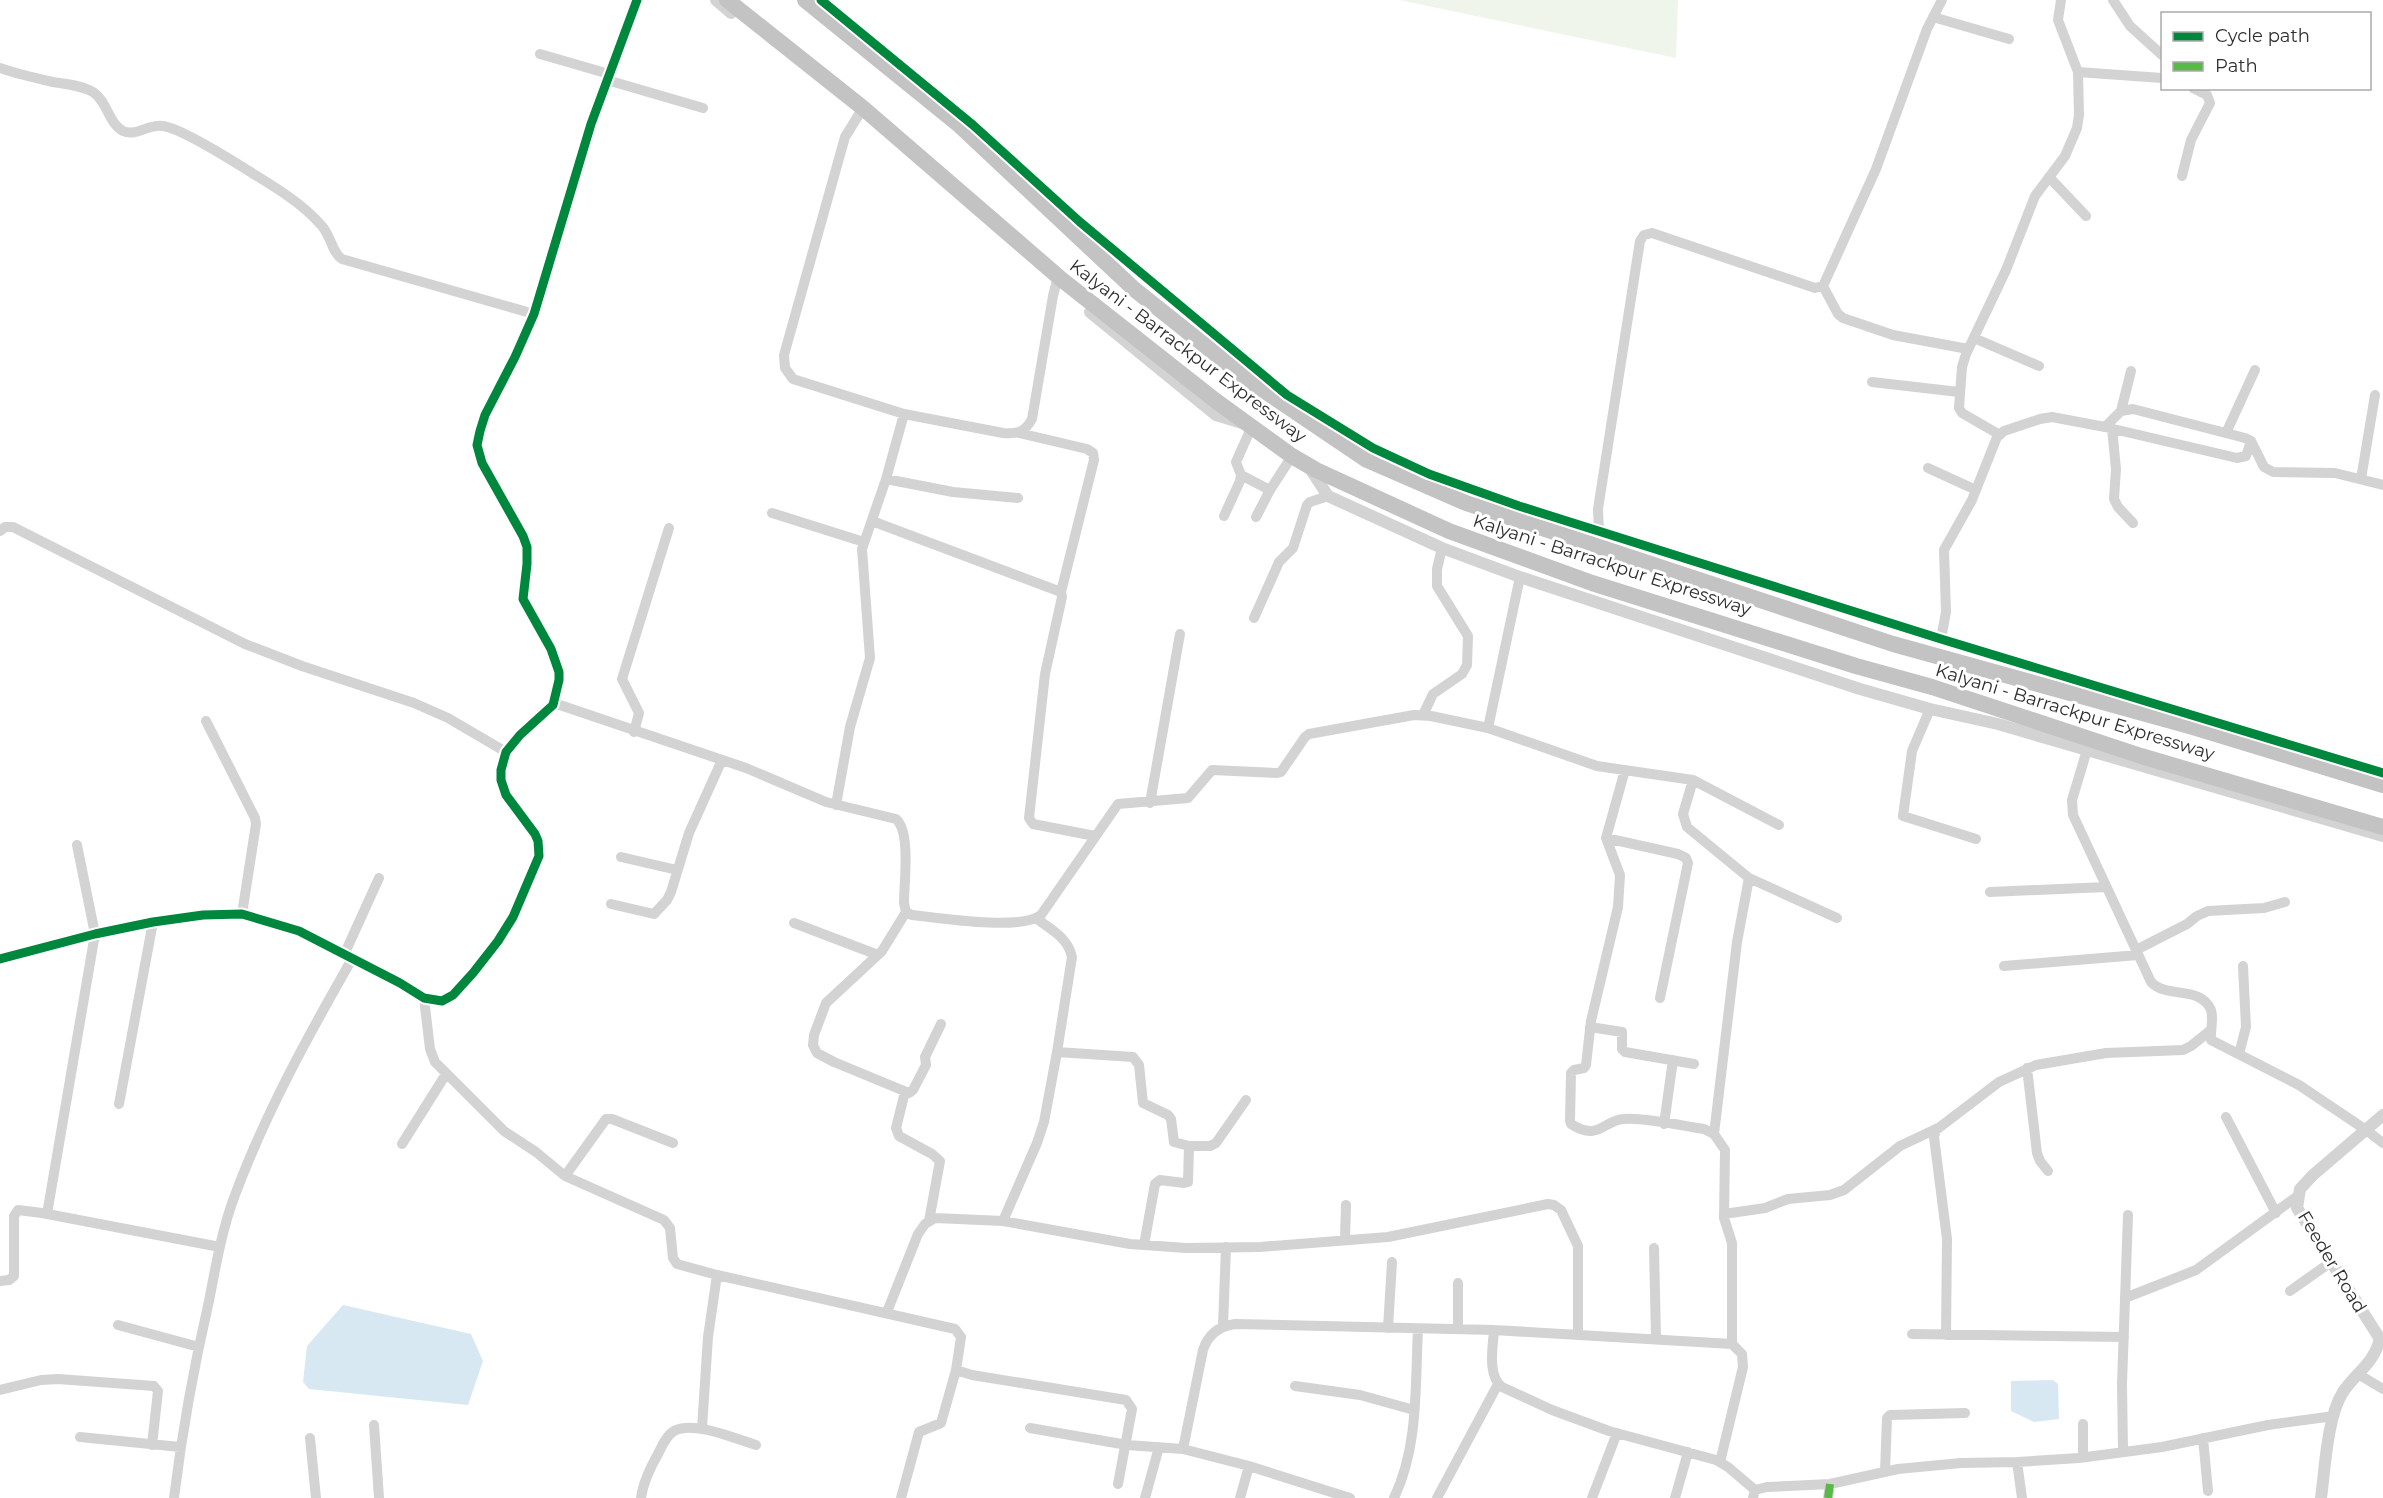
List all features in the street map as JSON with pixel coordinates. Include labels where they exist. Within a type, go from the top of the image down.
[{"type":"highway","name":"Kalyani - Barrackpur Expressway","points":[[727,0],[861,111],[1058,282],[1292,456],[1308,465],[1449,531],[1592,583],[1856,666],[1932,687],[2141,756],[2383,827]]},
{"type":"highway","name":"Kalyani - Barrackpur Expressway","points":[[805,0],[884,56],[1134,289],[1247,379],[1367,460],[1466,503],[1893,644],[2193,727],[2383,785]]},
{"type":"street","points":[[0,959],[94,934],[153,922],[203,915],[242,914],[299,931],[393,979],[424,998],[435,1001],[449,998],[473,973],[498,941],[513,917],[539,856],[538,841],[501,785],[501,770],[506,752],[520,735],[554,703],[559,680],[557,663],[551,649],[523,599],[527,547],[482,463],[477,445],[485,415],[534,314],[569,192],[637,0]]},
{"type":"street","points":[[716,0],[861,111],[843,144],[784,355],[783,362],[793,379],[904,414],[1003,434],[1019,433],[1088,449],[1093,453],[1094,460],[1061,592],[1062,597],[1045,674],[1029,821],[1033,824],[1095,836]]},
{"type":"street","points":[[821,0],[884,56],[973,125],[1080,222],[1287,395],[1373,448],[1429,474],[1599,531],[1941,639],[2383,773]]},
{"type":"street","points":[[1823,286],[1876,168],[1933,16],[1942,0]]},
{"type":"street","points":[[2000,435],[1962,413],[1958,403],[1962,366],[2007,270],[2035,196],[2066,156],[2077,128],[2078,72],[2060,27],[2058,14],[2061,0]]},
{"type":"street","points":[[2113,0],[2130,26],[2161,53]]},
{"type":"street","points":[[1933,16],[2009,39]]},
{"type":"street","points":[[540,54],[703,108]]},
{"type":"street","points":[[0,68],[79,86],[94,93],[105,104],[119,128],[124,132],[132,133],[158,125],[184,134],[252,173],[308,213],[330,234],[334,252],[342,259],[534,314]]},
{"type":"street","points":[[2078,72],[2161,75]]},
{"type":"street","points":[[2182,176],[2191,140],[2210,103],[2207,94],[2198,90]]},
{"type":"street","points":[[2049,177],[2086,216]]},
{"type":"street","points":[[1599,531],[1598,509],[1640,241],[1644,235],[1652,234],[1815,288],[1823,286]]},
{"type":"street","points":[[1019,433],[1028,427],[1035,410],[1058,282]]},
{"type":"street","points":[[1823,286],[1838,314],[1843,318],[1883,332],[1968,349]]},
{"type":"street","points":[[1974,338],[2039,366]]},
{"type":"street","points":[[2226,433],[2255,370]]},
{"type":"street","points":[[2131,371],[2121,411],[2109,427],[2115,469],[2114,499],[2133,523]]},
{"type":"street","points":[[1872,382],[1959,392]]},
{"type":"street","points":[[2361,480],[2375,395]]},
{"type":"street","points":[[2121,411],[2133,409],[2251,441],[2264,467],[2273,472],[2335,473],[2383,485]]},
{"type":"street","points":[[836,806],[849,727],[870,658],[861,560],[864,543],[886,479],[904,414]]},
{"type":"street","points":[[1941,639],[1946,612],[1944,550],[2004,431],[2045,417],[2109,427],[2237,458],[2246,456],[2251,441]]},
{"type":"street","points":[[1252,426],[1236,462],[1241,475],[1269,490]]},
{"type":"street","points":[[1256,517],[1269,490],[1292,456]]},
{"type":"street","points":[[1308,465],[1328,496],[1442,548],[1520,577],[1860,689],[1930,709],[1998,724],[2383,836]]},
{"type":"street","points":[[1928,468],[1976,490]]},
{"type":"street","points":[[1224,516],[1241,475]]},
{"type":"street","points":[[886,479],[953,492],[1018,498]]},
{"type":"street","points":[[1254,618],[1279,562],[1293,548],[1307,505],[1310,501],[1328,496]]},
{"type":"street","points":[[772,513],[864,543]]},
{"type":"street","points":[[872,521],[1061,592]]},
{"type":"street","points":[[2,527],[13,527],[245,644],[302,666],[414,703],[448,718],[506,752]]},
{"type":"street","points":[[634,732],[639,713],[622,679],[669,528]]},
{"type":"street","points":[[1423,715],[1435,692],[1462,674],[1467,665],[1468,636],[1437,586],[1437,569],[1442,548]]},
{"type":"street","points":[[1488,728],[1520,577]]},
{"type":"street","points":[[1150,803],[1180,634]]},
{"type":"street","points":[[554,703],[722,760],[836,806],[889,817],[901,823],[905,836],[904,903],[906,912],[878,955],[826,1003],[813,1045],[818,1053],[834,1062],[905,1092],[913,1090],[926,1065],[925,1057],[941,1024]]},
{"type":"street","points":[[1930,709],[1912,751],[1904,816],[1976,839]]},
{"type":"street","points":[[906,912],[912,915],[988,922],[1036,919],[1118,804],[1188,798],[1212,770],[1272,774],[1281,771],[1309,734],[1423,715],[1488,728],[1584,762],[1693,780],[1779,825]]},
{"type":"street","points":[[206,721],[255,818],[242,914]]},
{"type":"street","points":[[2087,750],[2072,800],[2073,815],[2154,986],[2202,999],[2211,1011],[2211,1040],[2299,1085],[2383,1143]]},
{"type":"street","points":[[611,904],[654,914],[669,897],[689,833],[722,760]]},
{"type":"street","points":[[1625,770],[1606,838],[1620,874],[1618,907],[1590,1027],[1586,1066],[1574,1070],[1571,1076],[1571,1124],[1578,1128],[1597,1131],[1624,1119],[1704,1129],[1714,1134],[1722,1144],[1725,1155],[1724,1222],[1732,1243],[1732,1344]]},
{"type":"street","points":[[1693,780],[1683,814],[1687,826],[1749,878],[1837,918]]},
{"type":"street","points":[[1606,838],[1678,854],[1686,858],[1688,863],[1660,998]]},
{"type":"street","points":[[47,1214],[94,934],[77,845]]},
{"type":"street","points":[[621,857],[677,870]]},
{"type":"street","points":[[174,1498],[180,1447],[199,1347],[220,1247],[234,1197],[277,1095],[348,957],[379,878]]},
{"type":"street","points":[[1714,1134],[1737,942],[1749,878]]},
{"type":"street","points":[[1990,892],[2106,887]]},
{"type":"street","points":[[2004,966],[2137,952],[2208,911],[2264,908],[2285,902]]},
{"type":"street","points":[[1003,1221],[1040,1134],[1058,1052],[1072,957],[1064,939],[1036,919]]},
{"type":"street","points":[[119,1104],[153,922]]},
{"type":"street","points":[[794,923],[878,955]]},
{"type":"street","points":[[2239,1054],[2246,1027],[2243,966]]},
{"type":"street","points":[[424,998],[429,1049],[435,1062],[446,1074],[504,1131],[536,1152],[565,1176],[664,1220],[670,1228],[674,1261],[717,1275],[887,1312],[955,1329],[960,1333],[956,1370],[941,1423],[923,1429],[916,1437],[901,1498]]},
{"type":"street","points":[[1590,1027],[1622,1032],[1622,1049],[1625,1052],[1694,1064]]},
{"type":"street","points":[[1724,1214],[1765,1208],[1788,1198],[1830,1195],[1844,1190],[1900,1146],[1938,1128],[1999,1082],[2027,1068],[2054,1061],[2106,1053],[2184,1050],[2211,1030]]},
{"type":"street","points":[[1058,1052],[1133,1057],[1139,1065],[1143,1103],[1168,1115],[1171,1119],[1174,1142],[1189,1146],[1210,1146],[1216,1143],[1246,1100]]},
{"type":"street","points":[[1664,1124],[1673,1060]]},
{"type":"street","points":[[2027,1068],[2037,1154],[2048,1171]]},
{"type":"street","points":[[402,1144],[446,1074]]},
{"type":"street","points":[[887,1312],[914,1244],[929,1221],[939,1161],[932,1154],[899,1136],[896,1128],[905,1092]]},
{"type":"street","name":"Feeder Road","points":[[2321,1498],[2330,1430],[2342,1394],[2381,1346],[2380,1339],[2297,1208],[2299,1195],[2300,1189],[2313,1174],[2383,1115]]},
{"type":"street","points":[[2226,1117],[2276,1213]]},
{"type":"street","points":[[565,1176],[606,1119],[612,1119],[673,1143]]},
{"type":"street","points":[[1938,1128],[1934,1137],[1947,1239],[1946,1335]]},
{"type":"street","points":[[1144,1245],[1155,1184],[1160,1180],[1188,1182],[1189,1146]]},
{"type":"street","points":[[2125,1298],[2196,1270],[2299,1195]]},
{"type":"street","points":[[1345,1240],[1346,1205]]},
{"type":"street","points":[[929,1221],[935,1218],[1003,1221],[1107,1241],[1144,1245],[1186,1248],[1260,1247],[1403,1234],[1554,1205],[1561,1210],[1578,1246],[1578,1334]]},
{"type":"street","points":[[0,1281],[9,1280],[14,1275],[15,1213],[21,1210],[220,1247]]},
{"type":"street","points":[[2123,1450],[2128,1215]]},
{"type":"street","points":[[1223,1326],[1226,1247]]},
{"type":"street","points":[[1654,1248],[1656,1338]]},
{"type":"street","points":[[1388,1328],[1392,1262]]},
{"type":"street","points":[[2290,1292],[2331,1262]]},
{"type":"street","points":[[702,1428],[708,1337],[717,1275]]},
{"type":"street","points":[[1458,1283],[1458,1329]]},
{"type":"street","points":[[1183,1449],[1203,1350],[1211,1335],[1223,1326],[1235,1324],[1458,1329],[1656,1338],[1732,1344],[1742,1354],[1743,1367],[1720,1462]]},
{"type":"street","points":[[118,1325],[199,1347]]},
{"type":"street","points":[[1394,1498],[1408,1464],[1414,1410],[1418,1329]]},
{"type":"street","points":[[1437,1498],[1498,1384],[1493,1368],[1494,1330]]},
{"type":"street","points":[[1912,1334],[2124,1337]]},
{"type":"street","points":[[956,1370],[972,1375],[1126,1400],[1132,1409],[1118,1484]]},
{"type":"street","points":[[2358,1374],[2383,1389]]},
{"type":"street","points":[[0,1390],[31,1382],[58,1379],[154,1386],[158,1390],[152,1444]]},
{"type":"street","points":[[1498,1384],[1552,1410],[1617,1433],[1720,1462],[1754,1494],[1767,1487],[1830,1484],[1885,1472],[1961,1463],[2083,1457],[2162,1446],[2268,1425],[2334,1416]]},
{"type":"street","points":[[1295,1386],[1360,1395],[1414,1410]]},
{"type":"street","points":[[1885,1472],[1887,1418],[1890,1414],[1965,1413]]},
{"type":"street","points":[[2083,1424],[2083,1457]]},
{"type":"street","points":[[374,1425],[379,1498]]},
{"type":"street","points":[[641,1498],[649,1470],[668,1436],[683,1428],[702,1428],[756,1445]]},
{"type":"street","points":[[1030,1428],[1127,1444],[1183,1449],[1249,1466],[1350,1498]]},
{"type":"street","points":[[1592,1498],[1617,1433]]},
{"type":"street","points":[[81,1437],[180,1447]]},
{"type":"street","points":[[310,1438],[316,1498]]},
{"type":"street","points":[[2203,1438],[2208,1491]]},
{"type":"street","points":[[1145,1498],[1159,1447]]},
{"type":"street","points":[[1675,1498],[1688,1452]]},
{"type":"street","points":[[2017,1462],[2022,1498]]},
{"type":"street","points":[[1240,1498],[1249,1466]]},
{"type":"street","points":[[1828,1498],[1830,1484]]},
{"type":"shaded area","points":[[1399,0],[1678,0],[1676,58]]},
{"type":"shaded area","points":[[343,1305],[471,1334],[483,1361],[468,1405],[309,1389],[303,1382],[307,1346]]},
{"type":"shaded area","points":[[2053,1380],[2058,1384],[2059,1419],[2034,1422],[2011,1411],[2011,1381]]},
{"type":"marked path","points":[[1828,1498],[1830,1484]]},
{"type":"cycle path","points":[[0,959],[95,934],[153,922],[203,915],[242,914],[299,931],[400,983],[424,998],[442,1001],[453,995],[498,941],[513,917],[539,856],[535,834],[506,795],[501,780],[501,770],[506,752],[520,735],[553,705],[559,672],[551,649],[523,599],[527,547],[482,463],[477,445],[485,415],[534,314],[591,124],[637,0]]},
{"type":"cycle path","points":[[821,0],[973,125],[1080,222],[1287,395],[1373,448],[1429,474],[1519,506],[1941,639],[2383,773]]}]
